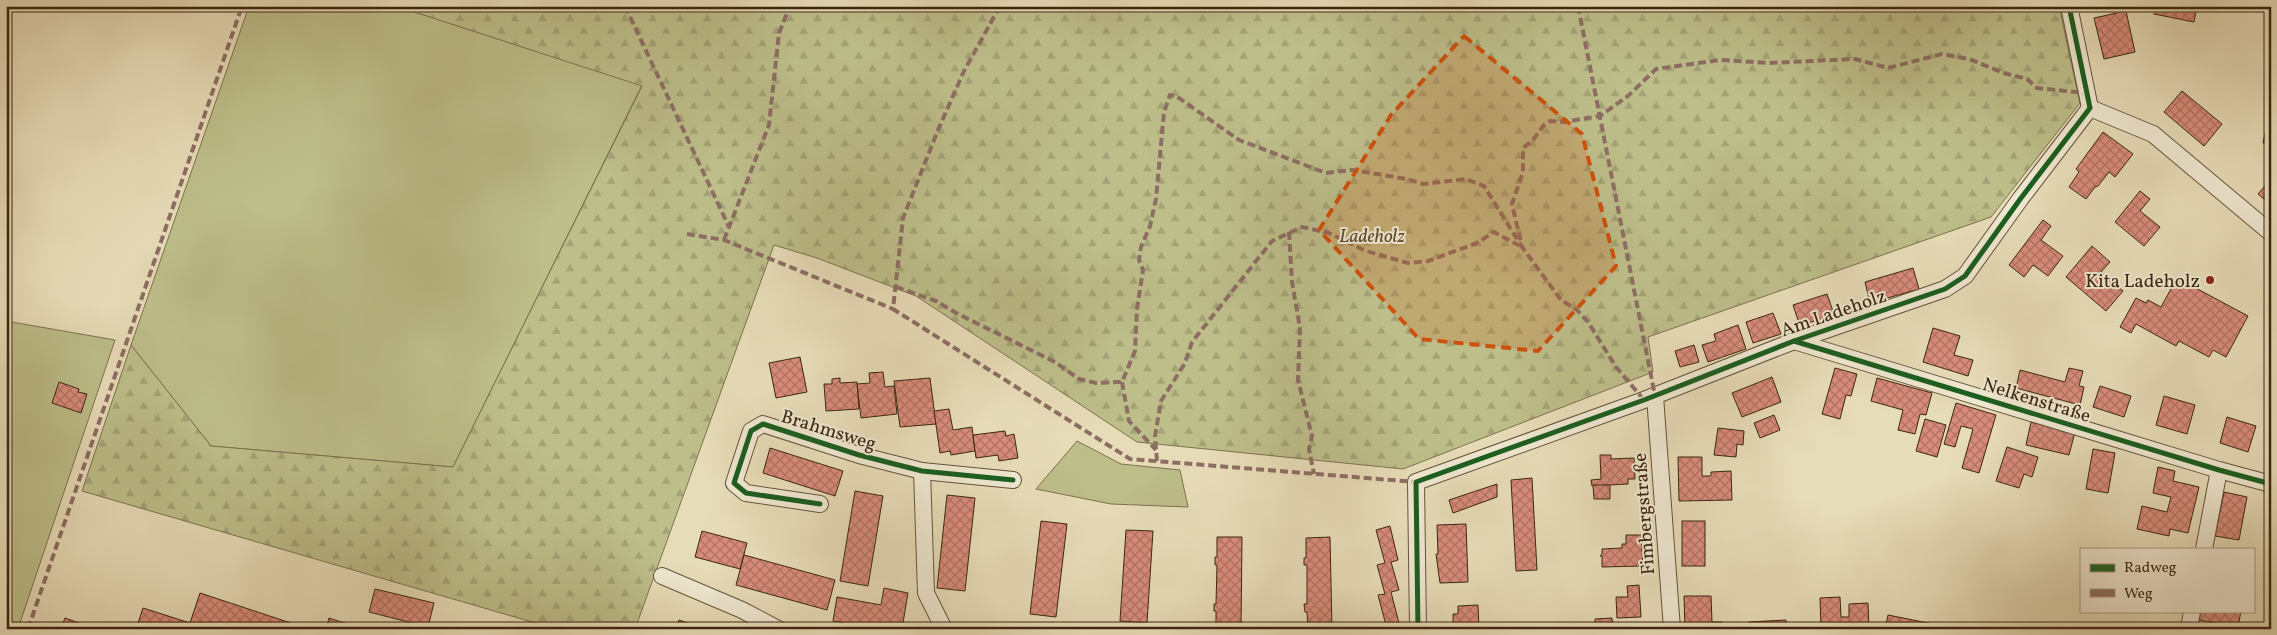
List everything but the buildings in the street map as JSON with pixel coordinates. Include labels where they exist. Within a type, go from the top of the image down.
[{"type":"street","points":[[2069,6],[2090,108],[2153,134],[2271,233]]},
{"type":"street","name":"Am Ladeholz","points":[[1418,629],[1416,482],[1655,396],[1794,341],[1945,289],[1965,276],[2021,198],[2090,108]]},
{"type":"street","name":"Nelkenstraße","points":[[1794,341],[2219,470],[2271,484]]},
{"type":"street","name":"Fimbergstraße","points":[[1655,396],[1672,629]]},
{"type":"street","name":"Brahmsweg","points":[[820,504],[746,493],[734,484],[751,430],[764,424],[859,455],[922,471],[1013,480]]},
{"type":"street","points":[[2204,548],[2219,470]]},
{"type":"street","points":[[922,471],[926,594],[944,629]]},
{"type":"street","points":[[662,576],[742,610],[778,629]]},
{"type":"street","points":[[2189,629],[2192,612]]},
{"type":"highlighted area","points":[[1464,36],[1582,134],[1616,266],[1538,351],[1419,339],[1319,230],[1391,115]]},
{"type":"green space","points":[[249,6],[396,6],[642,85],[453,467],[211,446],[131,345]]},
{"type":"green space","name":"Ladeholz","points":[[396,6],[2059,6],[2080,103],[1991,217],[1648,337],[1653,372],[1403,469],[1137,442],[916,296],[817,258],[774,245],[635,629],[556,629],[82,491],[131,345],[211,446],[453,467],[642,86]]},
{"type":"green space","points":[[6,321],[115,340],[18,629],[6,629]]},
{"type":"green space","points":[[1077,441],[1121,464],[1180,470],[1188,507],[1111,504],[1036,489]]},
{"type":"marked path","points":[[28,629],[242,6]]},
{"type":"marked path","points":[[625,6],[729,227]]},
{"type":"marked path","points":[[724,240],[769,125],[779,33],[790,6]]},
{"type":"marked path","points":[[1000,6],[964,71],[903,218],[893,309],[1130,459],[1416,482]]},
{"type":"marked path","points":[[1578,6],[1655,396]]},
{"type":"marked path","points":[[1644,400],[1616,367],[1588,322],[1577,310],[1561,300],[1522,247],[1512,204],[1523,172],[1523,148],[1533,140],[1544,125],[1550,121],[1564,122],[1600,116],[1628,96],[1656,69],[1720,60],[1769,63],[1855,59],[1888,68],[1942,54],[1969,59],[2004,73],[2027,79],[2037,88],[2085,93]]},
{"type":"marked path","points":[[896,287],[936,301],[958,314],[1055,362],[1079,379],[1096,383],[1122,382],[1135,351],[1137,309],[1143,270],[1139,260],[1141,247],[1150,226],[1156,199],[1164,112],[1170,95],[1176,96],[1239,140],[1326,173],[1352,170],[1407,179],[1424,184],[1466,179],[1484,186],[1522,247]]},
{"type":"marked path","points":[[1157,461],[1155,436],[1161,401],[1185,363],[1192,342],[1272,241],[1302,227],[1329,233],[1366,251],[1408,263],[1428,261],[1477,243],[1494,232],[1522,247]]},
{"type":"marked path","points":[[1289,232],[1292,282],[1300,328],[1298,380],[1312,436],[1309,449],[1314,474]]},
{"type":"marked path","points":[[687,234],[724,240],[893,309]]},
{"type":"marked path","points":[[1122,382],[1129,421],[1156,450]]},
{"type":"cycle path","points":[[1418,629],[1416,482],[1644,400],[1794,341],[1945,289],[1965,276],[2021,198],[2090,108],[2069,6]]},
{"type":"cycle path","points":[[1794,341],[2219,470],[2271,484]]},
{"type":"cycle path","points":[[820,504],[746,493],[734,483],[751,431],[763,424],[859,455],[922,471],[1013,480]]},
{"type":"place","name":"Kita Ladeholz","points":[[2210,280]]}]
